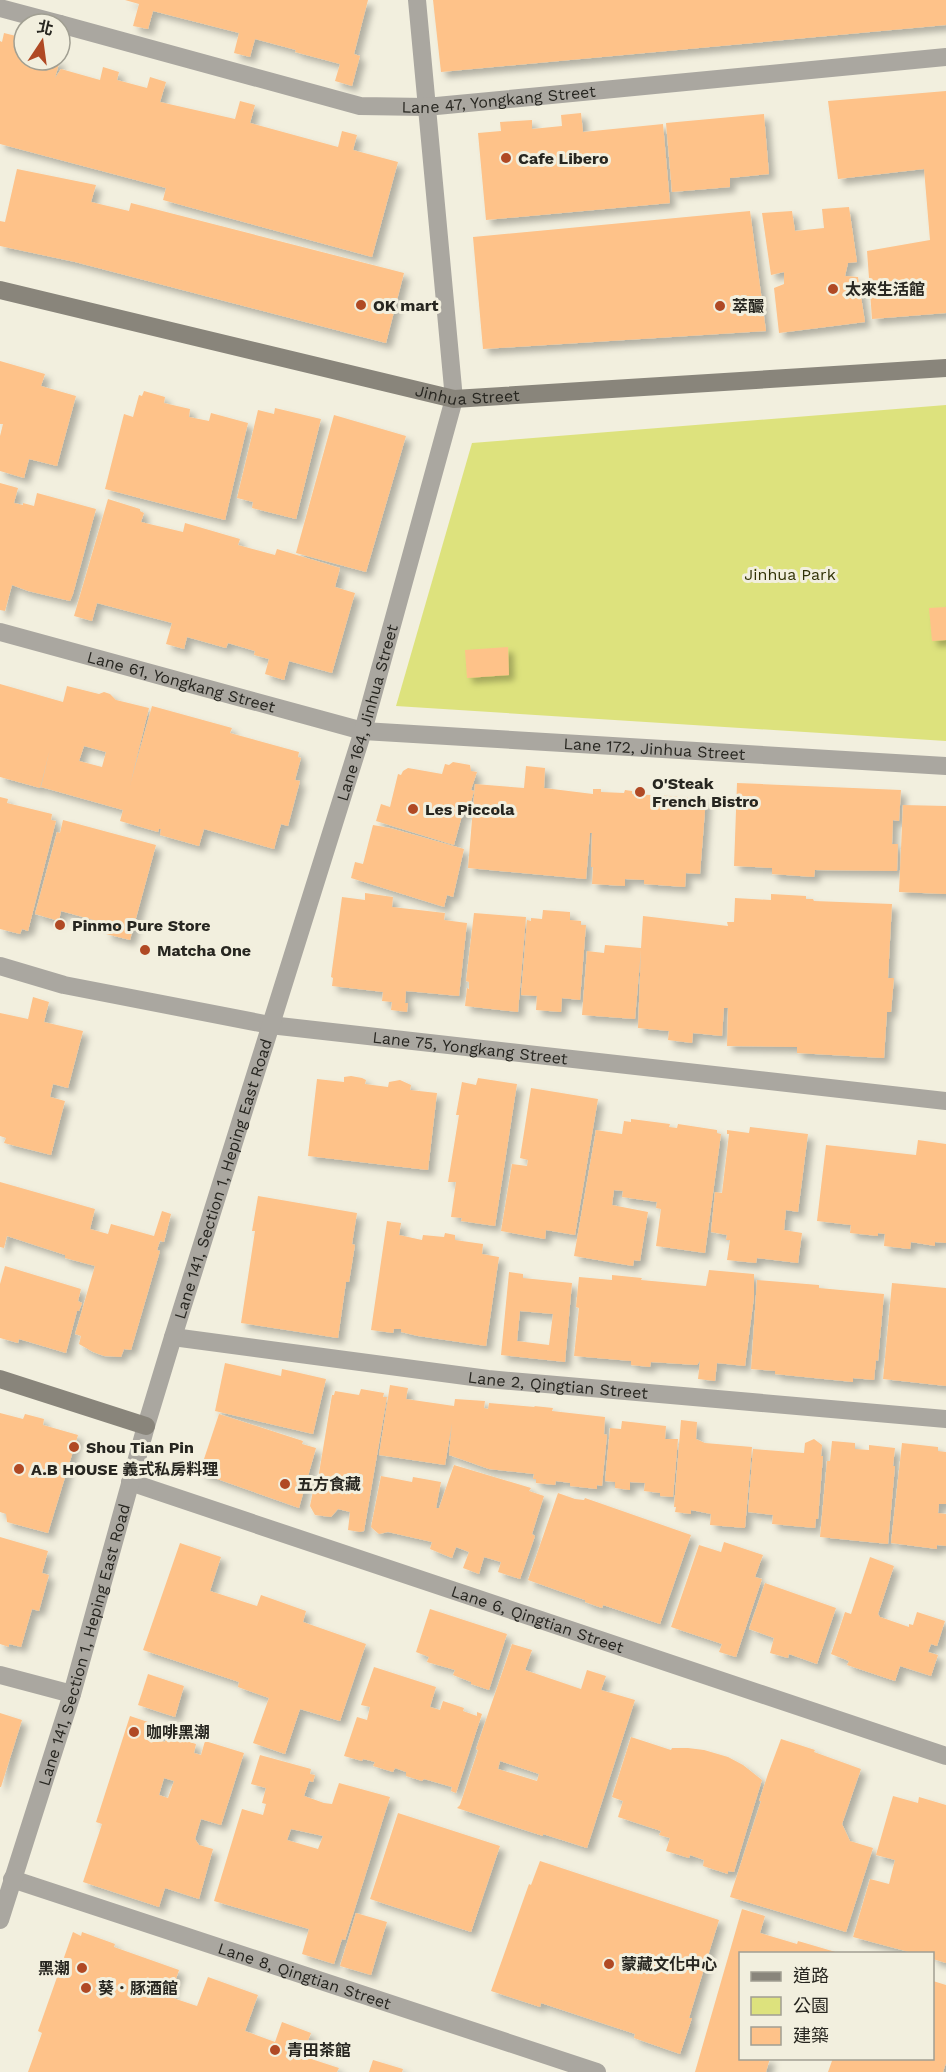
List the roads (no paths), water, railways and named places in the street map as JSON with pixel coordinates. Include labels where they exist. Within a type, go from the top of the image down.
[{"type":"street","points":[[417,0],[454,399]]},
{"type":"street","name":"Lane 47, Yongkang Street","points":[[0,8],[15,12]]},
{"type":"street","name":"Lane 47, Yongkang Street","points":[[72,27],[360,106],[426,107],[946,57]]},
{"type":"street","name":"Jinhua Street","points":[[0,290],[454,399],[946,368]]},
{"type":"street","name":"Lane 164, Jinhua Street","points":[[270,1025],[363,731],[454,399]]},
{"type":"street","name":"Lane 61, Yongkang Street","points":[[0,632],[363,731]]},
{"type":"street","name":"Lane 172, Jinhua Street","points":[[363,731],[946,766]]},
{"type":"street","name":"Lane 75, Yongkang Street","points":[[0,966],[64,986],[270,1025],[946,1101]]},
{"type":"street","name":"Lane 141, Section 1, Heping East Road","points":[[0,1920],[72,1694],[146,1426],[270,1025]]},
{"type":"street","name":"Lane 2, Qingtian Street","points":[[173,1337],[488,1379],[946,1419]]},
{"type":"street","points":[[0,1379],[146,1426]]},
{"type":"street","name":"Lane 6, Qingtian Street","points":[[130,1482],[946,1756]]},
{"type":"street","points":[[0,1675],[72,1694]]},
{"type":"street","name":"Lane 8, Qingtian Street","points":[[12,1879],[597,2072]]},
{"type":"place","name":"Cafe Libero","points":[[506,158]]},
{"type":"place","name":"太來生活館","points":[[833,289]]},
{"type":"place","name":"OK mart","points":[[361,305]]},
{"type":"place","name":"萃釅","points":[[720,306]]},
{"type":"place","name":"O'Steak French Bistro","points":[[640,792]]},
{"type":"place","name":"Les Piccola","points":[[413,809]]},
{"type":"place","name":"Pinmo Pure Store","points":[[60,925]]},
{"type":"place","name":"Matcha One","points":[[145,950]]},
{"type":"place","name":"Shou Tian Pin","points":[[74,1447]]},
{"type":"place","name":"A.B HOUSE 義式私房料理","points":[[19,1469]]},
{"type":"place","name":"五方食藏","points":[[285,1484]]},
{"type":"place","name":"咖啡黑潮","points":[[134,1732]]},
{"type":"place","name":"蒙藏文化中心","points":[[609,1964]]},
{"type":"place","name":"黑潮","points":[[82,1968]]},
{"type":"place","name":"葵．豚酒館","points":[[86,1988]]},
{"type":"place","name":"青田茶館","points":[[275,2050]]},
{"type":"park label","name":"Jinhua Park","points":[[790,574]]}]
